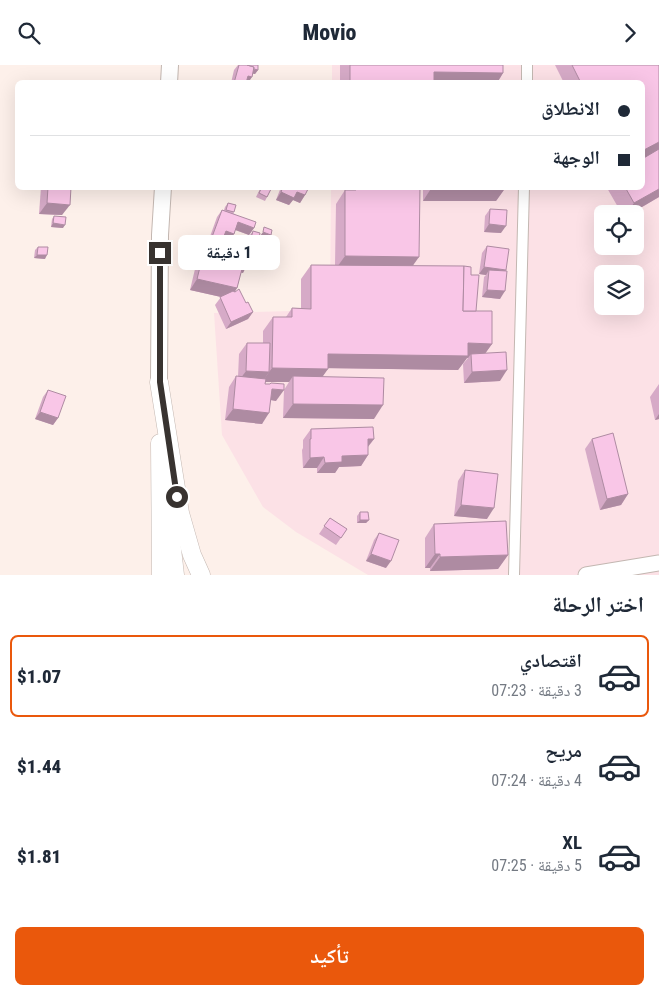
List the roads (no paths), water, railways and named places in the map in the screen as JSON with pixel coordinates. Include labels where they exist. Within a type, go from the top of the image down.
[{"type":"highway","points":[[160,382],[180,513],[192,555],[201,575]]},
{"type":"highway","points":[[160,382],[160,575]]},
{"type":"highway","points":[[160,382],[166,492],[175,575]]},
{"type":"highway","points":[[186,536],[208,575]]},
{"type":"main road","points":[[169,80],[170,65]]},
{"type":"main road","points":[[160,382],[160,235],[163,190]]},
{"type":"main road","points":[[586,575],[659,563]]},
{"type":"street","points":[[526,80],[527,65]]},
{"type":"street","points":[[514,575],[524,190]]}]
